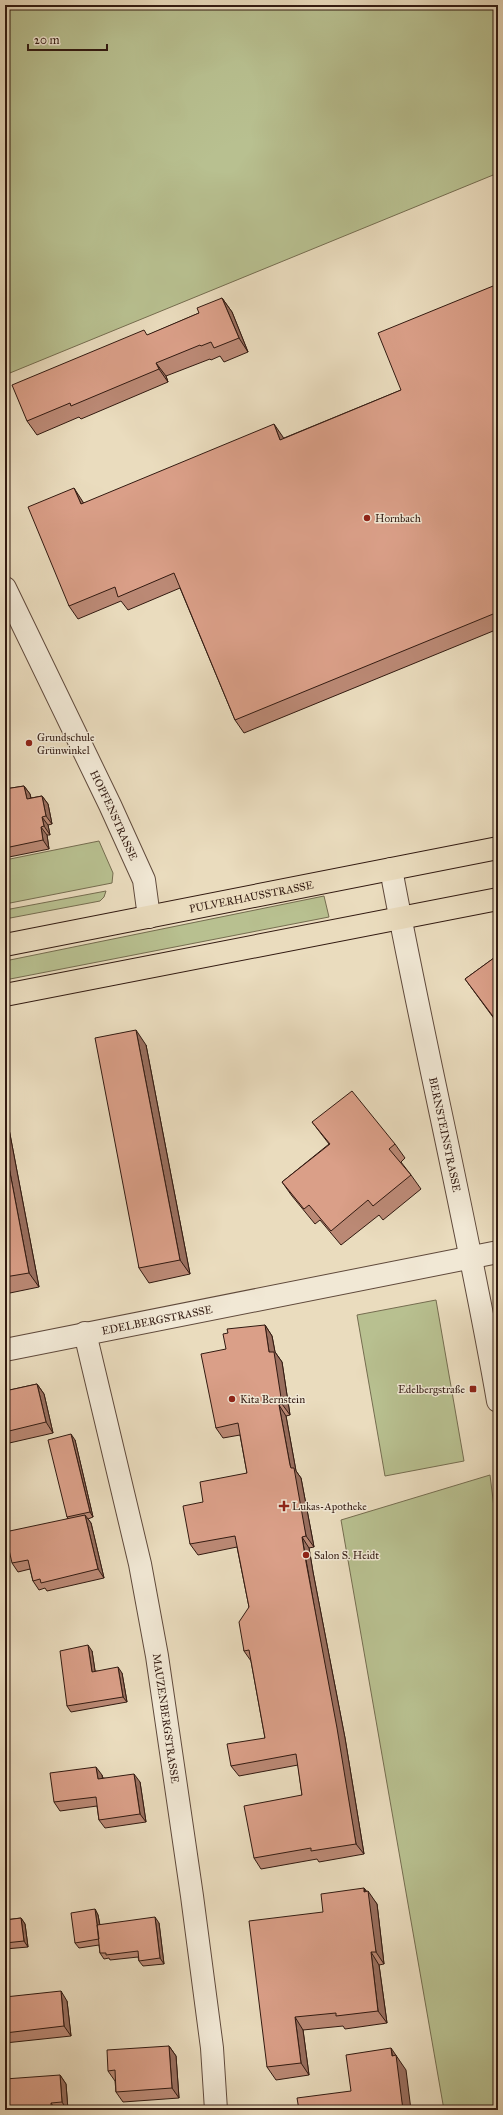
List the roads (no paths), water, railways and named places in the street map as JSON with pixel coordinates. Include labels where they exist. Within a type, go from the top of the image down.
[{"type":"main road","name":"PULVERHAUSSTRASSE","points":[[5,945],[498,848]]},
{"type":"main road","points":[[5,995],[498,899]]},
{"type":"street","name":"HOPFENSTRASSE","points":[[5,588],[110,805],[144,880],[149,917]]},
{"type":"street","name":"BERNSTEINSTRASSE","points":[[391,869],[400,918],[472,1257],[498,1401]]},
{"type":"street","name":"EDELBERGSTRASSE","points":[[5,1350],[498,1252]]},
{"type":"street","name":"MAUZENBERGSTRASSE","points":[[85,1333],[140,1564],[161,1678],[212,2048],[216,2110]]},
{"type":"place","name":"Hornbach","points":[[367,518]]},
{"type":"place","name":"Grundschule Grünwinkel","points":[[29,743]]},
{"type":"place","name":"Edelbergstraße","points":[[473,1389]]},
{"type":"place","name":"Kita Bernstein","points":[[232,1399]]},
{"type":"place","name":"Lukas-Apotheke","points":[[284,1506]]},
{"type":"place","name":"Salon S. Heidt","points":[[306,1555]]}]
